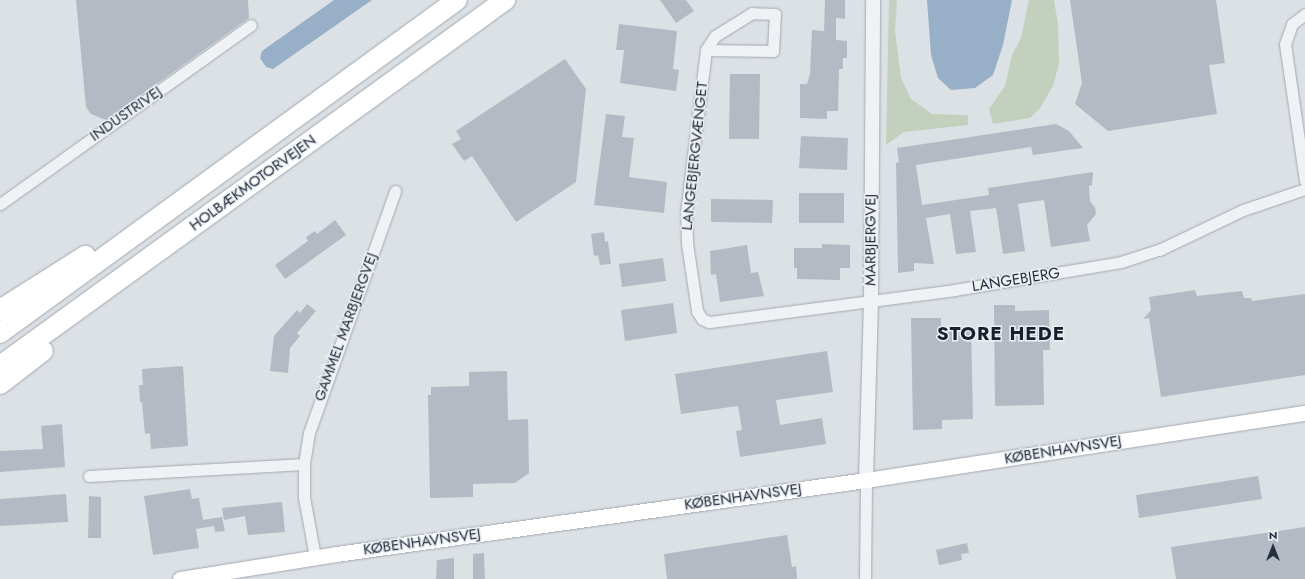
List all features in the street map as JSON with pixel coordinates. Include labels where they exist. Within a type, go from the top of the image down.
[{"type":"highway","name":"HOLBÆKMOTORVEJEN","points":[[0,333],[457,0]]},
{"type":"highway","name":"HOLBÆKMOTORVEJEN","points":[[0,366],[505,0]]},
{"type":"highway","points":[[0,310],[95,249],[166,212]]},
{"type":"highway","points":[[0,384],[91,315],[164,247]]},
{"type":"main road","name":"KØBENHAVNSVEJ","points":[[180,579],[315,557],[866,480],[1305,413]]},
{"type":"street","name":"MARBJERGVEJ","points":[[866,480],[871,300],[873,0]]},
{"type":"street","name":"LANGEBJERGVÆNGET","points":[[706,50],[773,51],[775,14],[752,13],[715,36],[706,50],[686,212],[686,236],[697,311],[702,319],[714,323]]},
{"type":"street","points":[[1305,14],[1292,24],[1285,44],[1305,181]]},
{"type":"street","name":"INDUSTRIVEJ","points":[[0,204],[251,25]]},
{"type":"street","name":"LANGEBJERG","points":[[714,323],[871,300],[954,290],[1121,262],[1159,250],[1243,210],[1305,189]]},
{"type":"street","name":"GAMMEL MARBJERGVEJ","points":[[315,557],[304,497],[304,464],[316,407],[395,191]]},
{"type":"street","points":[[89,476],[304,464]]},
{"type":"street","points":[[865,579],[866,480]]},
{"type":"green space","points":[[889,0],[896,0],[897,2],[895,31],[901,78],[911,99],[932,114],[968,115],[968,125],[904,132],[886,145]]},
{"type":"green space","points":[[1029,0],[1054,0],[1058,24],[1059,63],[1053,86],[1040,108],[1030,118],[993,124],[989,109],[1005,86],[1012,55],[1021,38]]},
{"type":"water","points":[[334,0],[372,0],[273,69],[266,67],[260,58],[262,51]]},
{"type":"water","points":[[927,0],[1012,0],[1003,45],[993,75],[975,88],[951,90],[938,78],[931,55]]},
{"type":"building","points":[[76,0],[248,0],[249,18],[106,120],[91,114],[86,107]]},
{"type":"building","points":[[660,0],[686,0],[694,11],[676,23]]},
{"type":"building","points":[[825,0],[845,0],[845,19],[836,18],[836,40],[847,41],[847,58],[843,58],[843,69],[839,69],[838,111],[827,111],[827,119],[800,118],[800,84],[807,84],[810,74],[812,30],[824,31]]},
{"type":"building","points":[[1070,0],[1216,0],[1225,63],[1209,65],[1217,114],[1108,131],[1075,104],[1082,83]]},
{"type":"building","points":[[619,24],[677,31],[673,69],[679,70],[676,91],[620,83],[624,50],[616,50]]},
{"type":"building","points":[[565,59],[586,89],[576,182],[516,222],[472,156],[464,161],[452,144],[461,139],[456,131]]},
{"type":"building","points":[[730,74],[760,74],[759,139],[729,139]]},
{"type":"building","points":[[606,114],[625,116],[622,137],[634,138],[629,177],[667,182],[664,213],[594,205]]},
{"type":"building","points":[[1056,124],[1069,131],[1083,148],[1033,155],[1031,147],[916,165],[922,205],[989,195],[988,188],[1093,172],[1092,185],[1089,186],[1090,201],[1095,208],[1096,214],[1087,225],[1090,241],[1051,247],[1044,200],[1018,204],[1025,251],[1003,254],[996,208],[970,211],[976,252],[956,254],[950,214],[926,218],[934,264],[914,263],[914,271],[898,273],[896,163],[899,162],[897,148]]},
{"type":"building","points":[[801,136],[848,138],[847,170],[799,168]]},
{"type":"building","points":[[799,193],[844,193],[844,223],[799,223]]},
{"type":"building","points":[[711,199],[773,200],[772,223],[711,222]]},
{"type":"building","points":[[335,220],[346,235],[285,279],[275,265],[308,241],[306,237],[315,231],[317,234]]},
{"type":"building","points":[[604,232],[605,242],[608,241],[611,264],[600,265],[598,255],[594,256],[591,234]]},
{"type":"building","points":[[822,244],[850,245],[850,268],[840,268],[840,280],[797,279],[797,268],[794,268],[794,248],[822,248]]},
{"type":"building","points":[[747,245],[751,273],[758,272],[764,296],[720,302],[716,274],[711,275],[710,251]]},
{"type":"building","points":[[663,258],[666,281],[622,287],[619,264]]},
{"type":"building","points":[[1195,290],[1197,296],[1242,291],[1244,298],[1251,298],[1252,301],[1305,294],[1305,375],[1161,397],[1149,318],[1143,319],[1151,310],[1149,297]]},
{"type":"building","points":[[673,303],[677,333],[625,341],[621,310]]},
{"type":"building","points":[[307,304],[316,311],[297,333],[300,336],[290,348],[288,373],[270,371],[274,336],[297,310],[300,313]]},
{"type":"building","points":[[994,305],[1015,305],[1015,311],[1049,310],[1050,350],[1043,350],[1044,405],[995,406]]},
{"type":"building","points":[[911,318],[941,318],[941,328],[971,327],[973,419],[942,420],[942,429],[913,430]]},
{"type":"building","points":[[827,351],[833,392],[776,400],[780,425],[822,418],[826,444],[740,457],[736,431],[742,430],[738,406],[681,414],[675,374]]},
{"type":"building","points":[[183,366],[188,446],[151,449],[150,433],[145,434],[142,402],[140,402],[139,385],[143,385],[142,369]]},
{"type":"building","points":[[507,371],[508,420],[528,419],[529,473],[515,483],[473,484],[473,497],[430,498],[428,395],[431,395],[431,387],[469,386],[469,372]]},
{"type":"building","points":[[62,424],[65,467],[0,472],[0,451],[43,449],[41,426]]},
{"type":"building","points":[[1258,476],[1262,499],[1139,518],[1136,495]]},
{"type":"building","points":[[190,489],[192,499],[199,498],[203,520],[222,517],[225,531],[215,532],[214,526],[196,529],[199,548],[153,555],[144,496]]},
{"type":"building","points":[[66,494],[68,522],[0,526],[0,499]]},
{"type":"building","points":[[89,496],[101,497],[101,538],[88,538]]},
{"type":"building","points":[[282,502],[285,532],[248,535],[245,516],[224,520],[222,508]]},
{"type":"building","points":[[1305,527],[1305,579],[1176,579],[1171,547]]},
{"type":"building","points":[[787,535],[792,567],[796,566],[797,579],[667,579],[664,554]]},
{"type":"building","points":[[967,543],[969,553],[961,554],[962,560],[939,565],[936,550]]},
{"type":"building","points":[[484,553],[485,579],[473,579],[473,554]]},
{"type":"building","points":[[454,558],[454,579],[436,579],[437,560]]},
{"type":"district","name":"STORE HEDE","points":[[1001,334]]}]
